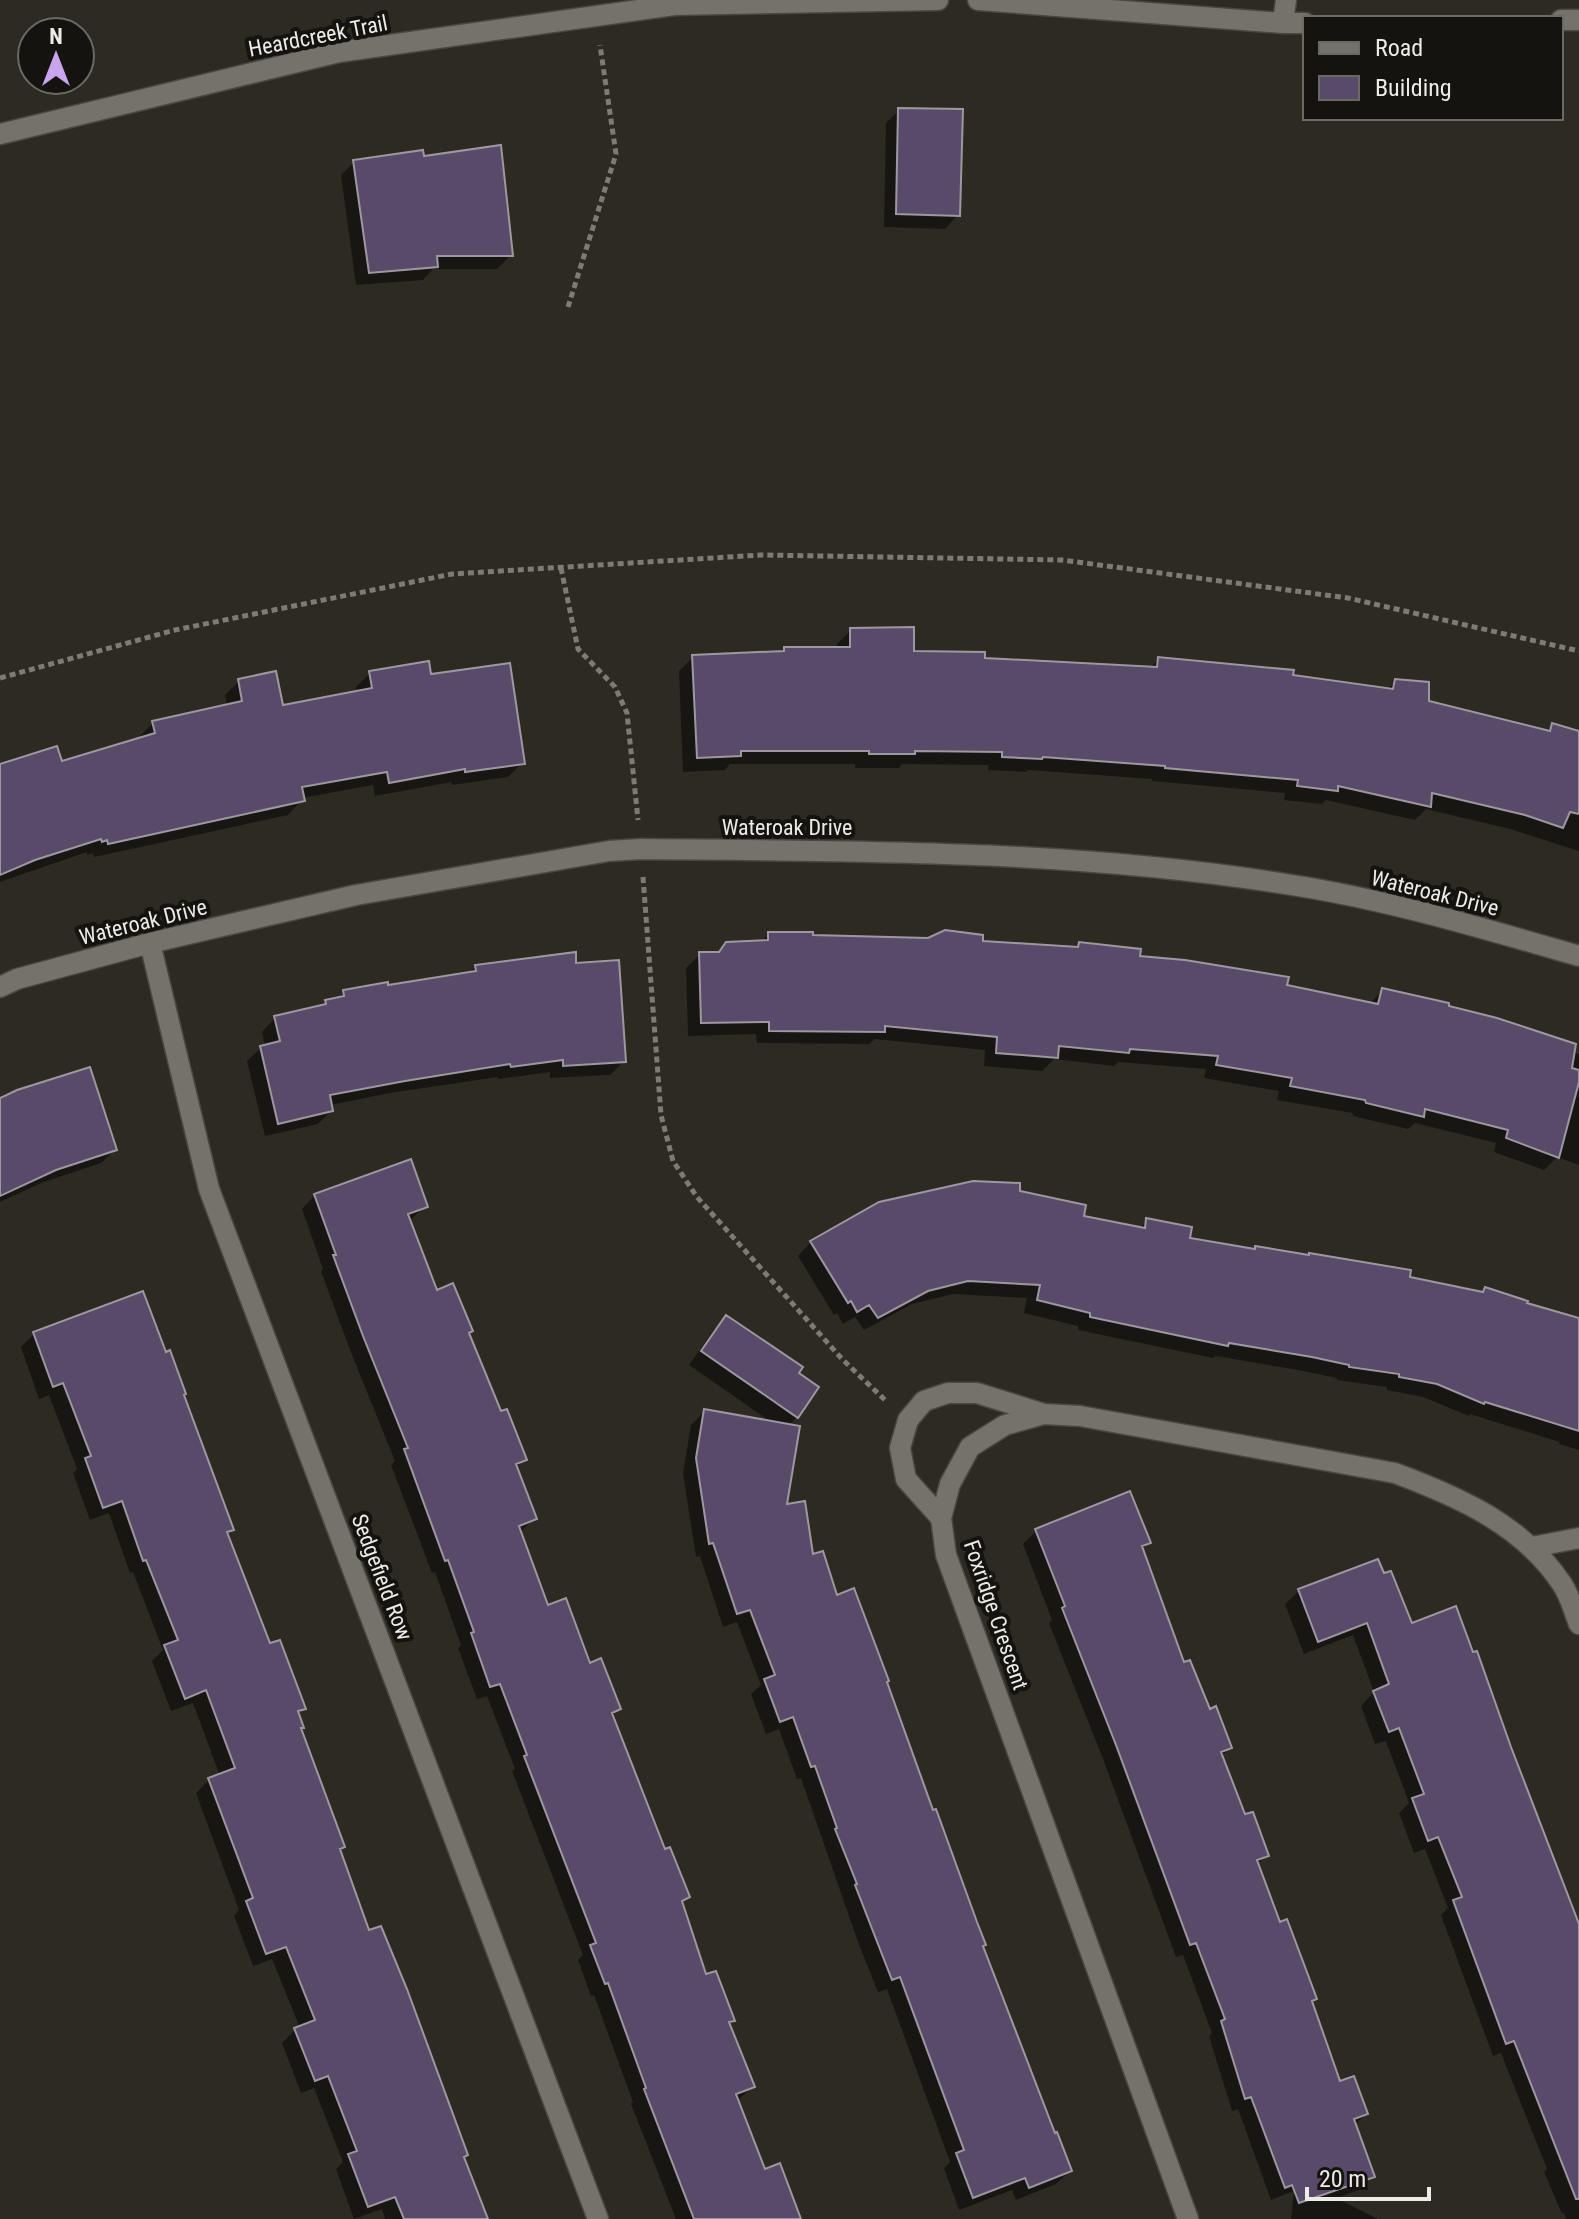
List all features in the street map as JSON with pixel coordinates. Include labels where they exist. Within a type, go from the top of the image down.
[{"type":"street","name":"Heardcreek Trail","points":[[0,134],[339,52],[674,5],[938,0]]},
{"type":"street","points":[[978,0],[1303,23]]},
{"type":"street","points":[[1283,23],[1286,0]]},
{"type":"street","name":"Wateroak Drive","points":[[0,987],[17,979],[150,943],[356,895],[609,851],[641,849],[898,851],[1129,864],[1287,884],[1408,908],[1579,956]]},
{"type":"street","name":"Sedgefield Row","points":[[150,943],[209,1189],[598,2219]]},
{"type":"street","points":[[941,1518],[906,1479],[900,1448],[908,1420],[924,1401],[948,1393],[977,1393],[1044,1414]]},
{"type":"street","name":"Foxridge Crescent","points":[[1188,2219],[946,1555],[941,1518],[950,1484],[970,1447],[1005,1425],[1044,1414],[1080,1416],[1395,1473],[1445,1491],[1488,1514],[1532,1547],[1563,1586],[1579,1624]]},
{"type":"street","points":[[1532,1547],[1579,1538]]},
{"type":"path","points":[[568,307],[616,154],[596,16]]},
{"type":"path","points":[[0,678],[175,630],[452,574],[761,555],[1062,560],[1348,598],[1579,651]]},
{"type":"path","points":[[561,568],[578,649],[615,687],[627,713],[641,849],[661,1115],[673,1161],[697,1197],[843,1360],[908,1420]]},
{"type":"building","points":[[898,108],[963,109],[960,216],[896,214]]},
{"type":"building","points":[[501,145],[513,256],[437,256],[438,267],[369,273],[353,160],[423,150],[424,156]]},
{"type":"building","points":[[914,627],[914,651],[985,652],[985,658],[1157,667],[1158,657],[1294,670],[1293,675],[1393,689],[1395,679],[1429,682],[1429,701],[1550,731],[1552,723],[1579,731],[1579,814],[1570,812],[1563,828],[1525,815],[1432,793],[1431,807],[1338,786],[1338,791],[1297,786],[1298,780],[1165,766],[1002,757],[1002,752],[869,754],[869,751],[741,751],[741,756],[697,758],[692,655],[784,651],[784,647],[850,647],[850,628]]},
{"type":"building","points":[[429,661],[431,674],[510,663],[525,764],[465,772],[465,769],[389,783],[387,772],[302,787],[305,801],[108,844],[107,840],[102,842],[101,839],[0,875],[0,764],[57,746],[62,761],[155,733],[152,721],[242,701],[238,679],[276,671],[283,705],[372,688],[369,671]]},
{"type":"building","points":[[945,930],[983,935],[983,941],[1078,947],[1079,942],[1141,949],[1140,956],[1289,977],[1287,985],[1378,1004],[1382,988],[1449,1003],[1449,1006],[1576,1044],[1572,1068],[1579,1070],[1579,1082],[1559,1158],[1506,1138],[1508,1130],[1425,1109],[1424,1117],[1366,1103],[1365,1100],[1290,1086],[1292,1078],[1216,1065],[1218,1056],[1130,1049],[1129,1053],[1059,1046],[1058,1058],[996,1053],[997,1037],[885,1026],[885,1032],[769,1031],[769,1022],[701,1023],[699,952],[719,952],[726,942],[768,940],[768,932],[928,938]]},
{"type":"building","points":[[576,952],[576,963],[619,960],[626,1062],[563,1066],[563,1060],[511,1067],[510,1064],[405,1081],[330,1095],[333,1111],[278,1124],[260,1046],[280,1041],[274,1016],[326,1004],[325,1000],[344,996],[343,990],[476,971],[475,965]]},
{"type":"building","points":[[90,1067],[117,1150],[56,1170],[0,1196],[0,1098]]},
{"type":"building","points":[[411,1159],[428,1207],[408,1214],[437,1290],[453,1283],[473,1331],[469,1333],[501,1411],[507,1409],[527,1460],[516,1464],[537,1519],[519,1526],[548,1605],[566,1598],[590,1663],[601,1658],[621,1709],[612,1713],[665,1849],[670,1847],[690,1897],[682,1901],[706,1974],[716,1971],[735,2021],[729,2022],[755,2087],[736,2094],[765,2169],[780,2163],[801,2219],[694,2219],[644,2089],[608,1983],[605,1984],[590,1945],[596,1943],[524,1756],[527,1755],[500,1684],[490,1687],[471,1633],[474,1632],[404,1449],[408,1448],[333,1255],[336,1255],[314,1194]]},
{"type":"building","points":[[973,1181],[1020,1183],[1020,1191],[1086,1205],[1084,1216],[1145,1228],[1146,1218],[1192,1227],[1190,1238],[1411,1270],[1410,1277],[1483,1292],[1485,1287],[1579,1318],[1579,1431],[1484,1404],[1437,1384],[1399,1377],[1399,1374],[1229,1343],[1228,1346],[1090,1317],[1090,1313],[1037,1300],[1040,1285],[968,1281],[928,1291],[878,1318],[869,1305],[857,1312],[851,1301],[848,1303],[810,1241],[879,1202]]},
{"type":"building","points":[[143,1291],[186,1394],[234,1530],[227,1532],[270,1643],[280,1640],[306,1709],[298,1711],[304,1728],[301,1728],[345,1847],[340,1849],[369,1930],[381,1926],[407,1989],[488,2219],[404,2219],[395,2197],[368,2207],[348,2154],[357,2151],[328,2076],[315,2081],[294,2028],[315,2020],[286,1947],[266,1954],[246,1901],[253,1898],[208,1778],[235,1768],[206,1690],[185,1699],[164,1645],[178,1640],[146,1560],[143,1561],[122,1501],[103,1508],[85,1458],[91,1456],[63,1383],[53,1387],[33,1332]]},
{"type":"building","points":[[726,1315],[803,1367],[799,1373],[819,1387],[798,1418],[701,1351]]},
{"type":"building","points":[[704,1409],[800,1426],[787,1504],[805,1501],[813,1554],[823,1551],[837,1595],[854,1588],[933,1810],[936,1809],[986,1945],[983,1946],[1072,2171],[1029,2188],[1025,2178],[973,2198],[956,2153],[964,2150],[900,1977],[892,1980],[855,1885],[815,1766],[811,1767],[793,1717],[780,1722],[764,1679],[775,1675],[750,1610],[737,1614],[713,1543],[709,1544],[696,1458]]},
{"type":"building","points":[[1130,1491],[1151,1543],[1142,1546],[1184,1662],[1190,1660],[1210,1709],[1216,1706],[1232,1748],[1221,1752],[1245,1814],[1253,1812],[1269,1856],[1257,1860],[1280,1922],[1287,1919],[1317,1999],[1312,2001],[1340,2081],[1354,2076],[1368,2114],[1354,2119],[1375,2177],[1299,2203],[1292,2185],[1285,2188],[1251,2097],[1245,2099],[1221,2021],[1225,2019],[1196,1943],[1190,1945],[1035,1529]]},
{"type":"building","points":[[1378,1559],[1384,1573],[1391,1571],[1412,1623],[1456,1606],[1473,1652],[1477,1651],[1579,1924],[1579,2199],[1576,2199],[1514,2041],[1506,2044],[1453,1900],[1462,1897],[1438,1837],[1428,1841],[1412,1798],[1424,1794],[1399,1728],[1389,1732],[1373,1691],[1389,1684],[1367,1623],[1318,1642],[1298,1589]]}]
